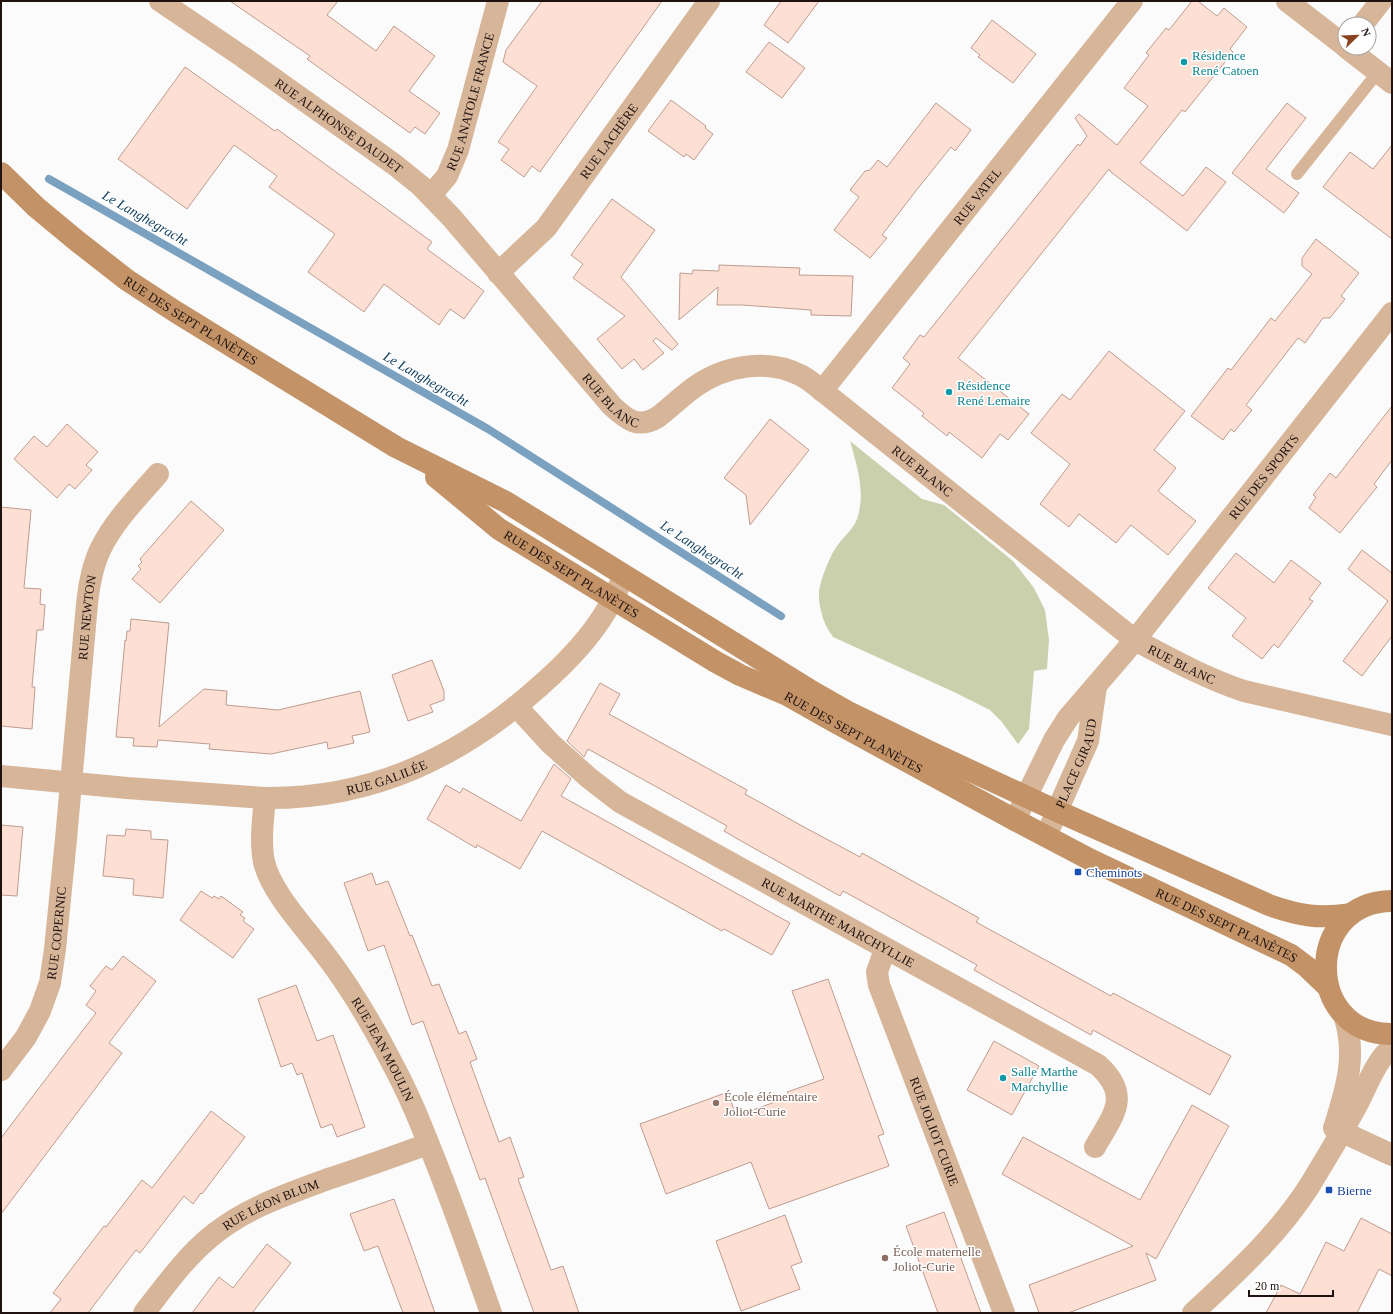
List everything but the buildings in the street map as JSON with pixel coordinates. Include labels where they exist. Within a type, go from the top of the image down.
[{"type":"street","name":"RUE ALPHONSE DAUDET","points":[[160,1],[243,57],[395,165],[431,196],[452,218],[498,272]]},
{"type":"street","name":"RUE ANATOLE FRANCE","points":[[431,196],[447,176],[458,150],[498,1]]},
{"type":"street","name":"RUE LACHÈRE","points":[[498,272],[546,228],[709,1]]},
{"type":"street","name":"RUE VATEL","points":[[822,391],[1132,1]]},
{"type":"street","points":[[1287,1],[1337,40]]},
{"type":"street","points":[[1369,16],[1381,1]]},
{"type":"street","points":[[1357,56],[1385,78]]},
{"type":"street","name":"RUE DES SEPT PLANÈTES","points":[[1,173],[58,226],[128,280],[176,312],[396,447],[506,502],[813,692],[850,713],[1057,811],[1281,910],[1312,917],[1351,914]]},
{"type":"street","name":"RUE BLANC","points":[[498,272],[612,406],[620,414],[634,422],[643,424],[651,422],[698,385],[716,375],[736,369],[762,366],[780,368],[799,374],[1135,640],[1190,670],[1228,686],[1392,725]]},
{"type":"street","name":"RUE DES SPORTS","points":[[1135,640],[1392,313]]},
{"type":"street","name":"RUE DES SEPT PLANÈTES","points":[[396,447],[453,490],[498,529],[716,662],[787,694],[833,721],[1015,820],[1155,892],[1291,955],[1307,967],[1328,987]]},
{"type":"street","name":"RUE NEWTON","points":[[71,782],[86,604],[92,572],[101,548],[108,536],[123,515],[158,474]]},
{"type":"street","name":"RUE GALILÉE","points":[[1,776],[127,788],[285,799],[335,792],[375,783],[429,763],[448,753],[490,726],[516,706],[552,675],[578,649],[606,611],[624,576]]},
{"type":"street","name":"PLACE GIRAUD","points":[[1015,820],[1060,730],[1068,718],[1135,640]]},
{"type":"street","name":"PLACE GIRAUD","points":[[1046,836],[1088,741],[1096,687]]},
{"type":"street","name":"RUE MARTHE MARCHYLLIE","points":[[516,706],[550,743],[589,778],[620,802],[885,949],[1088,1058],[1104,1070],[1116,1087],[1117,1106],[1094,1147]]},
{"type":"street","name":"RUE COPERNIC","points":[[1,1070],[33,1024],[40,1011],[50,982],[55,949],[71,782]]},
{"type":"street","name":"RUE JEAN MOULIN","points":[[264,798],[264,863],[274,887],[328,958],[368,1020],[395,1069],[428,1144],[461,1227],[491,1313]]},
{"type":"street","points":[[1392,901],[1372,903],[1351,914],[1339,926],[1328,947],[1325,958],[1325,970],[1328,987],[1334,1002],[1344,1015],[1358,1026],[1369,1031],[1381,1034],[1392,1034]]},
{"type":"street","name":"RUE JOLIOT CURIE","points":[[885,949],[877,972],[878,985],[1004,1313]]},
{"type":"street","points":[[1194,1313],[1249,1260],[1279,1226],[1309,1186],[1321,1165],[1337,1130],[1347,1086],[1351,1044],[1344,1015]]},
{"type":"street","points":[[1337,1130],[1358,1103],[1377,1064],[1392,1046]]},
{"type":"street","points":[[1337,1130],[1392,1155]]},
{"type":"street","name":"RUE LÉON BLUM","points":[[144,1313],[186,1260],[213,1235],[240,1215],[289,1193],[428,1144]]},
{"type":"lane","points":[[1297,174],[1385,78]]},
{"type":"green space","points":[[850,441],[922,499],[944,505],[1013,561],[1034,588],[1045,610],[1049,640],[1047,669],[1034,671],[1029,729],[1018,744],[1001,721],[990,710],[833,637],[827,627],[822,616],[819,600],[819,589],[825,569],[834,550],[853,527],[860,509],[860,480]]},
{"type":"waterway","name":"Le Langhegracht","points":[[49,179],[488,429],[781,616]]},
{"type":"place","name":"Résidence René Catoen","points":[[1184,62]]},
{"type":"place","name":"Résidence René Lemaire","points":[[949,392]]},
{"type":"place","name":"Cheminots","points":[[1078,872]]},
{"type":"place","name":"Salle Marthe Marchyllie","points":[[1003,1078]]},
{"type":"place","name":"École élémentaire Joliot-Curie","points":[[716,1103]]},
{"type":"place","name":"Bierne","points":[[1329,1190]]},
{"type":"place","name":"École maternelle Joliot-Curie","points":[[885,1258]]}]
